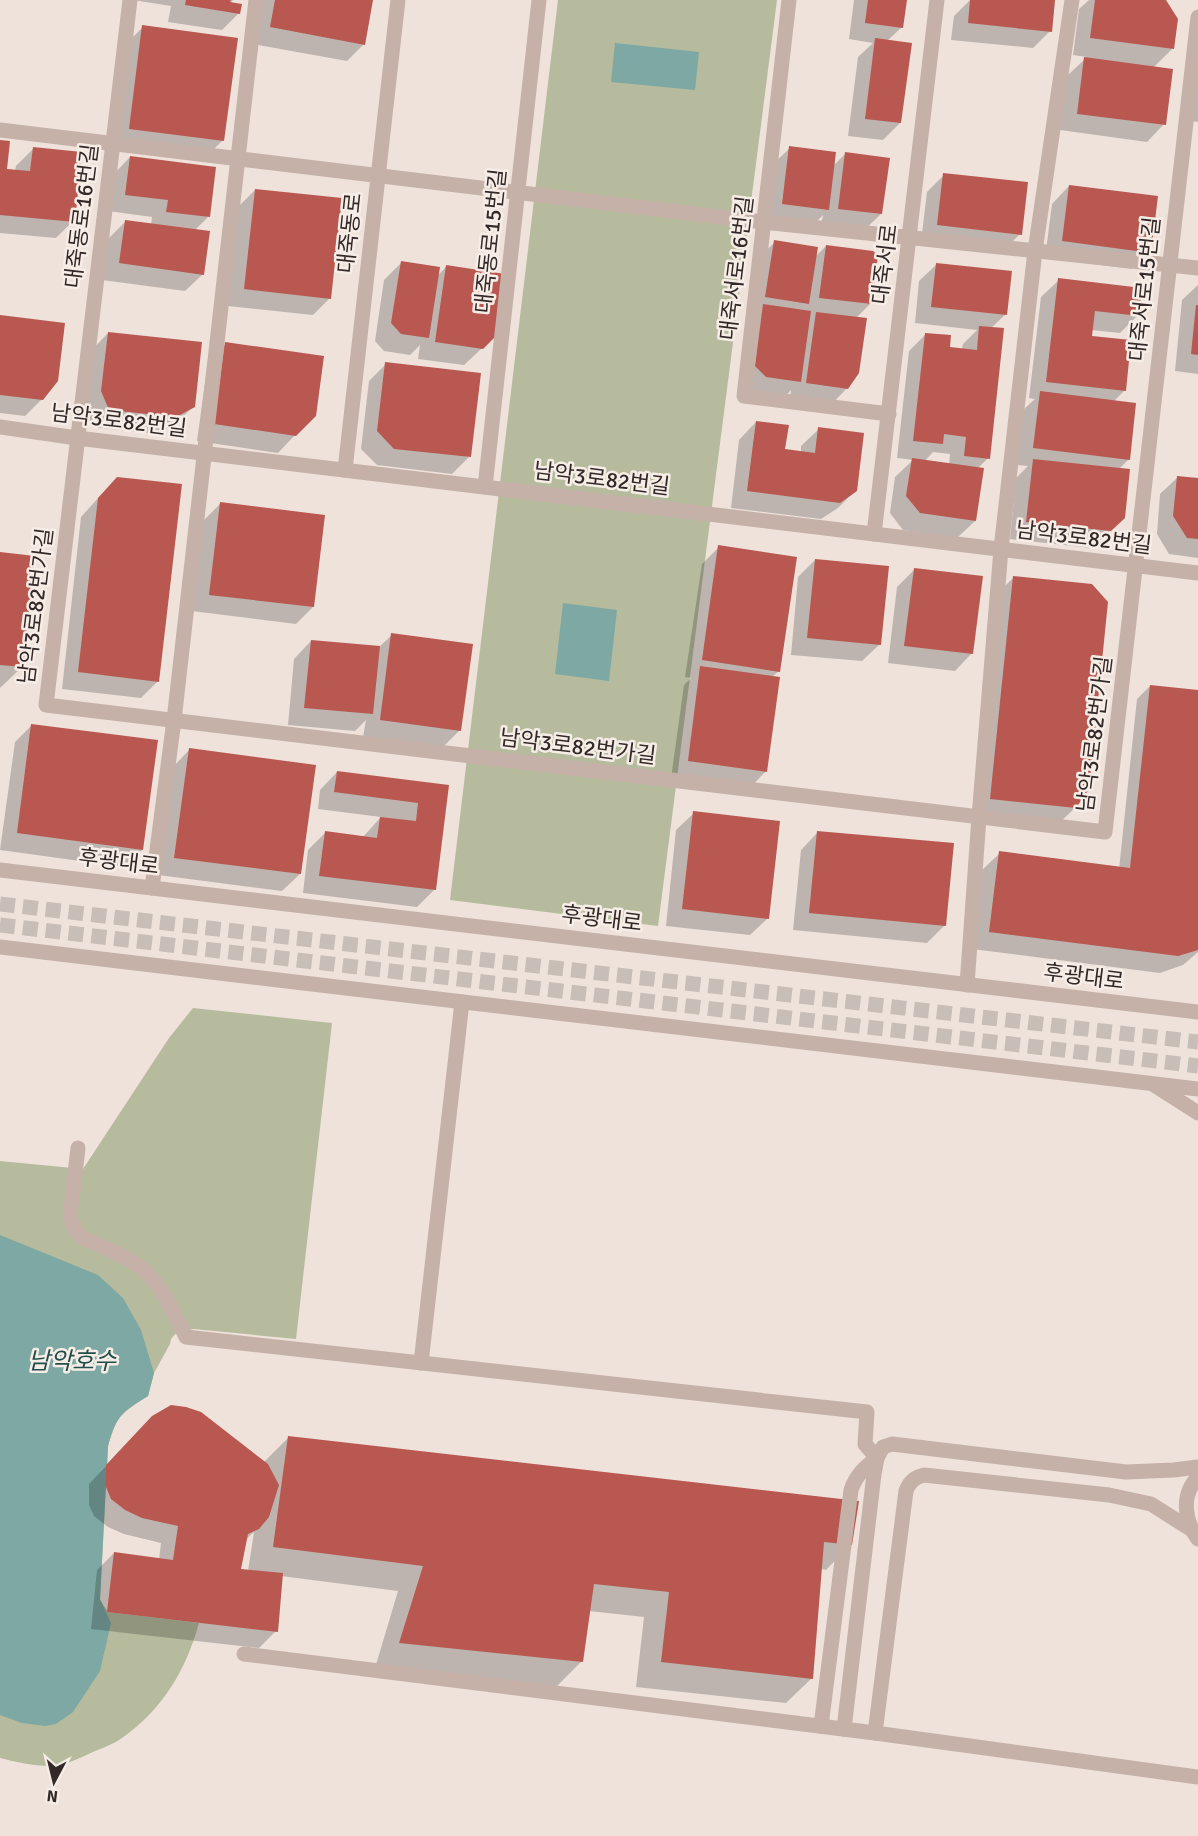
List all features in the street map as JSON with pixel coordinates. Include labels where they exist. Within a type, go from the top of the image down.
[{"type":"street","name":"대죽동로16번길","points":[[77,438],[130,0]]},
{"type":"street","points":[[152,888],[174,720],[236,159],[256,0]]},
{"type":"street","name":"대죽동로","points":[[345,470],[398,0]]},
{"type":"street","name":"대죽동로15번길","points":[[485,487],[539,0]]},
{"type":"street","name":"대죽서로16번길","points":[[789,0],[744,396],[889,414]]},
{"type":"street","name":"대죽서로","points":[[874,534],[937,0]]},
{"type":"street","points":[[967,985],[1001,549],[1035,251],[1072,0]]},
{"type":"street","name":"대죽서로15번길","points":[[1136,566],[1198,17]]},
{"type":"street","points":[[0,130],[764,222],[1198,268]]},
{"type":"street","name":"남악3로82번길","points":[[0,427],[1198,573]]},
{"type":"street","name":"남악3로82번가길","points":[[77,438],[46,705],[1105,832],[1136,566]]},
{"type":"street","name":"후광대로","points":[[0,870],[1198,1012]]},
{"type":"street","points":[[0,947],[1198,1089]]},
{"type":"street","points":[[1181,1010],[1198,1001]]},
{"type":"street","points":[[421,1363],[462,1002]]},
{"type":"street","points":[[1151,1083],[1198,1113]]},
{"type":"street","points":[[78,1148],[70,1216],[75,1231],[83,1238],[137,1264],[148,1274],[161,1289],[186,1337],[867,1412],[865,1444],[877,1458]]},
{"type":"street","points":[[843,1729],[874,1474],[877,1458],[883,1447],[892,1444],[1126,1472],[1198,1467]]},
{"type":"street","points":[[821,1726],[851,1490],[863,1468],[877,1458]]},
{"type":"street","points":[[875,1733],[906,1491],[908,1485],[917,1477],[924,1475],[1109,1495],[1136,1500],[1163,1510],[1195,1534]]},
{"type":"street","points":[[1195,1534],[1186,1511],[1188,1496],[1193,1482],[1198,1477]]},
{"type":"street","points":[[244,1654],[821,1726],[1198,1777]]},
{"type":"green space","points":[[558,0],[777,0],[658,926],[450,900]]},
{"type":"green space","points":[[193,1008],[332,1023],[296,1339],[194,1329],[177,1332],[171,1339],[154,1373],[148,1396],[117,1421],[108,1446],[100,1600],[108,1612],[199,1623],[194,1640],[180,1672],[161,1701],[137,1727],[122,1738],[72,1761],[55,1766],[31,1765],[0,1758],[0,1161],[83,1169],[169,1038]]},
{"type":"water","points":[[615,43],[699,52],[695,90],[611,82]]},
{"type":"water","points":[[563,603],[617,610],[609,681],[555,674]]},
{"type":"water","name":"남악호수","points":[[0,1235],[98,1275],[123,1298],[141,1330],[154,1373],[148,1396],[117,1421],[108,1446],[100,1599],[111,1623],[100,1671],[73,1712],[56,1724],[45,1726],[22,1723],[0,1715]]},
{"type":"building","points":[[186,0],[231,0],[230,2],[242,4],[240,14],[185,5]]},
{"type":"building","points":[[275,0],[373,0],[365,45],[270,27]]},
{"type":"building","points":[[868,0],[907,0],[903,28],[865,23]]},
{"type":"building","points":[[970,0],[1055,0],[1052,32],[968,23]]},
{"type":"building","points":[[1095,0],[1166,0],[1178,19],[1174,49],[1090,38]]},
{"type":"building","points":[[142,25],[238,38],[224,141],[129,129]]},
{"type":"building","points":[[875,38],[912,43],[901,123],[865,119]]},
{"type":"building","points":[[1084,57],[1173,69],[1166,125],[1077,114]]},
{"type":"building","points":[[0,140],[10,141],[7,169],[30,171],[33,147],[82,152],[75,222],[0,215]]},
{"type":"building","points":[[789,146],[836,152],[829,210],[782,204]]},
{"type":"building","points":[[845,152],[890,158],[882,214],[838,209]]},
{"type":"building","points":[[130,156],[216,167],[210,217],[166,212],[168,200],[125,195]]},
{"type":"building","points":[[943,173],[1028,182],[1022,235],[937,225]]},
{"type":"building","points":[[1069,185],[1158,196],[1151,253],[1062,241]]},
{"type":"building","points":[[255,189],[342,198],[331,299],[244,289]]},
{"type":"building","points":[[125,220],[210,231],[204,275],[119,263]]},
{"type":"building","points":[[774,240],[818,247],[809,304],[765,297]]},
{"type":"building","points":[[826,245],[873,251],[878,255],[872,304],[819,298]]},
{"type":"building","points":[[401,261],[440,267],[429,338],[401,334],[391,323]]},
{"type":"building","points":[[936,263],[1012,271],[1007,315],[931,307]]},
{"type":"building","points":[[446,265],[505,274],[496,336],[483,349],[435,342]]},
{"type":"building","points":[[1058,278],[1142,288],[1139,316],[1095,311],[1092,336],[1131,340],[1126,391],[1046,382]]},
{"type":"building","points":[[763,304],[811,311],[801,382],[766,377],[755,366]]},
{"type":"building","points":[[1196,305],[1198,305],[1198,355],[1191,354]]},
{"type":"building","points":[[816,312],[867,318],[859,373],[848,389],[806,383]]},
{"type":"building","points":[[0,315],[65,323],[58,381],[43,400],[0,395]]},
{"type":"building","points":[[979,326],[1004,328],[990,459],[964,456],[966,437],[944,434],[943,444],[913,441],[925,333],[951,335],[950,347],[977,350]]},
{"type":"building","points":[[108,332],[202,342],[195,407],[176,417],[109,410],[101,391]]},
{"type":"building","points":[[225,342],[324,356],[316,416],[296,436],[214,424]]},
{"type":"building","points":[[385,362],[481,373],[471,457],[394,449],[377,431]]},
{"type":"building","points":[[1040,391],[1136,403],[1130,460],[1033,448]]},
{"type":"building","points":[[756,421],[789,425],[785,449],[815,453],[818,427],[864,433],[857,491],[840,503],[747,491]]},
{"type":"building","points":[[912,458],[984,468],[976,521],[920,513],[906,496]]},
{"type":"building","points":[[1033,459],[1130,469],[1125,518],[1111,531],[1026,522]]},
{"type":"building","points":[[1177,476],[1198,478],[1198,539],[1187,538],[1173,516]]},
{"type":"building","points":[[117,477],[182,484],[159,682],[78,672],[98,498]]},
{"type":"building","points":[[220,502],[325,515],[314,607],[209,595]]},
{"type":"building","points":[[718,545],[797,557],[780,672],[702,660]]},
{"type":"building","points":[[0,552],[35,556],[23,667],[0,665]]},
{"type":"building","points":[[815,559],[889,566],[881,645],[807,638]]},
{"type":"building","points":[[914,568],[983,576],[973,654],[904,646]]},
{"type":"building","points":[[1013,576],[1092,584],[1108,602],[1089,789],[1076,808],[990,799]]},
{"type":"building","points":[[391,633],[473,644],[461,731],[380,720]]},
{"type":"building","points":[[311,640],[380,646],[373,714],[304,708]]},
{"type":"building","points":[[700,666],[780,677],[767,772],[688,761]]},
{"type":"building","points":[[1150,685],[1198,690],[1198,950],[1178,956],[989,932],[999,851],[1130,868]]},
{"type":"building","points":[[31,724],[158,740],[143,850],[17,833]]},
{"type":"building","points":[[189,748],[316,765],[301,874],[174,858]]},
{"type":"building","points":[[337,771],[449,785],[436,890],[319,876],[325,831],[377,838],[380,817],[416,821],[418,803],[334,792]]},
{"type":"building","points":[[693,811],[780,821],[769,919],[682,909]]},
{"type":"building","points":[[817,831],[954,843],[946,926],[809,913]]},
{"type":"building","points":[[171,1405],[201,1412],[268,1464],[279,1485],[269,1517],[259,1529],[248,1534],[241,1569],[283,1573],[278,1632],[107,1612],[114,1552],[173,1560],[178,1526],[142,1518],[125,1510],[111,1499],[106,1487],[106,1465],[152,1416]]},
{"type":"building","points":[[288,1436],[859,1501],[852,1545],[824,1542],[813,1679],[661,1662],[669,1592],[594,1584],[583,1662],[399,1643],[423,1566],[273,1547]]},
{"type":"tunnel","points":[[0,904],[1198,1042]]},
{"type":"tunnel","points":[[0,925],[1198,1066]]}]
